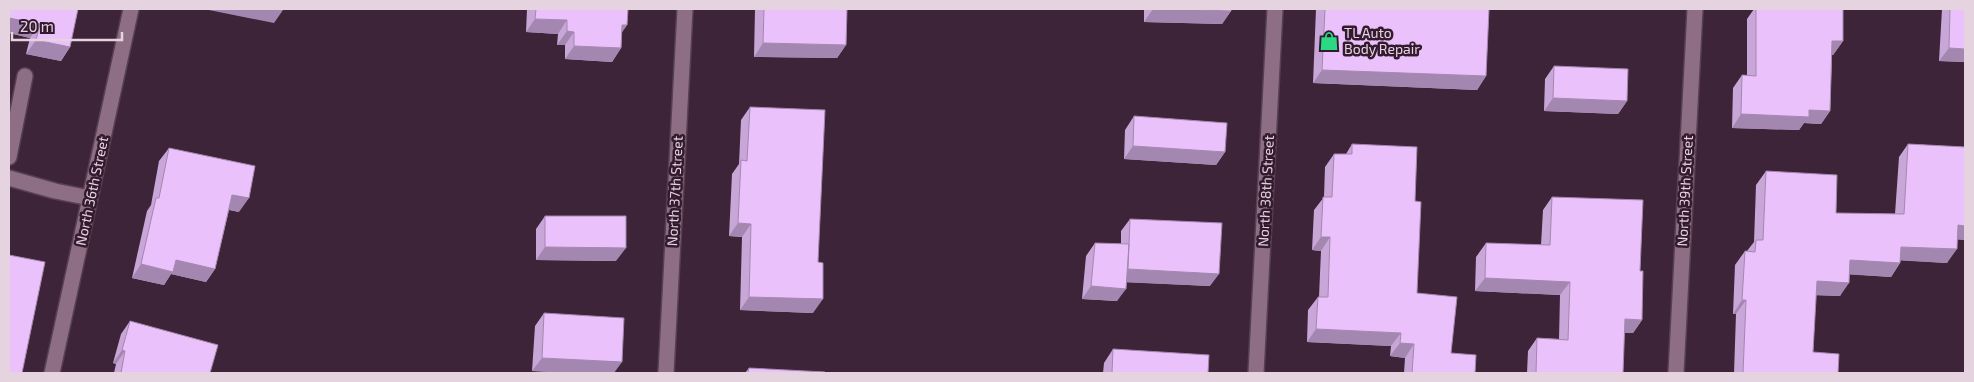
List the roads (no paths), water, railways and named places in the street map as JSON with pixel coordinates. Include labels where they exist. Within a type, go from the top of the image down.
[{"type":"street","name":"North 36th Street","points":[[52,373],[131,9]]},
{"type":"street","name":"North 37th Street","points":[[666,373],[685,9]]},
{"type":"street","name":"North 38th Street","points":[[1256,373],[1275,9]]},
{"type":"street","name":"North 39th Street","points":[[1676,373],[1695,9]]},
{"type":"street","points":[[9,157],[25,76]]},
{"type":"street","points":[[9,178],[55,191],[90,198]]},
{"type":"place","name":"TL Auto Body Repair","points":[[1329,41]]}]
